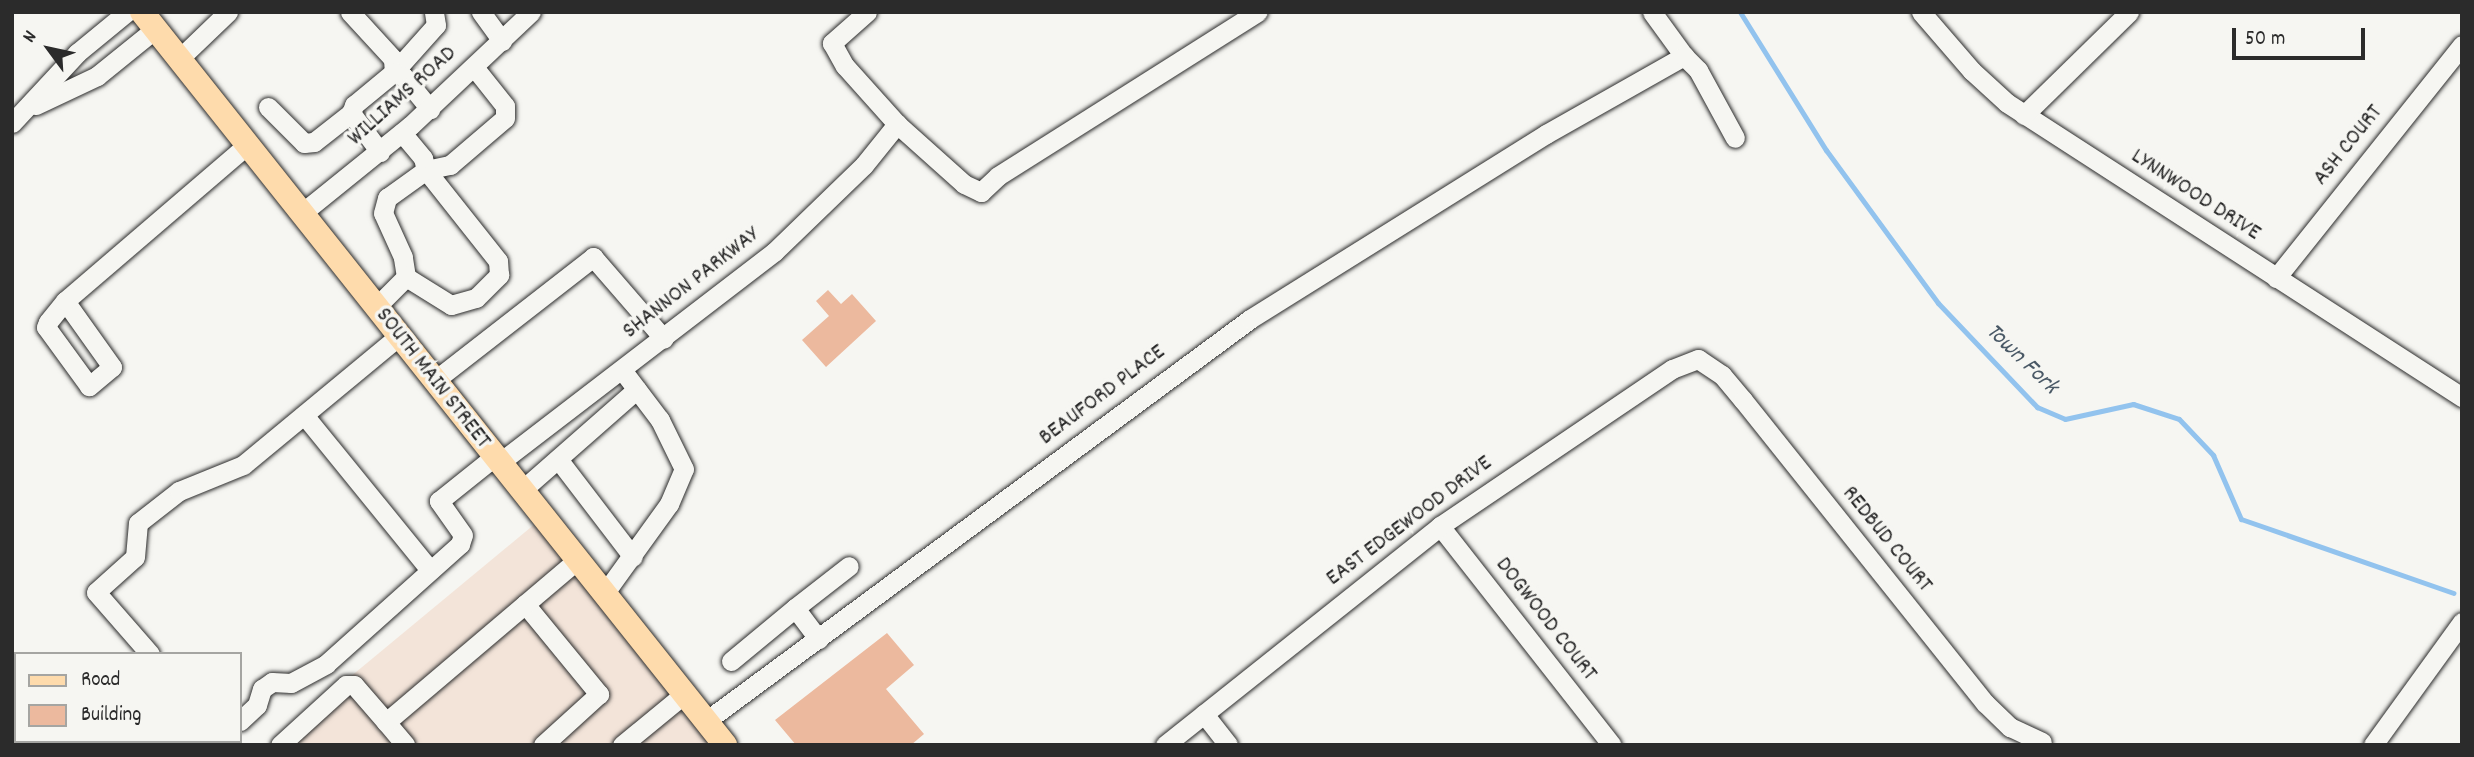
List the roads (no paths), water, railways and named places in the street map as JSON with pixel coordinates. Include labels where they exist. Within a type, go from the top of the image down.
[{"type":"main road","name":"SOUTH MAIN STREET","points":[[148,21],[725,745]]},
{"type":"street","points":[[12,123],[31,107],[77,52],[127,12]]},
{"type":"street","points":[[179,59],[228,12]]},
{"type":"street","points":[[350,12],[393,59],[394,72]]},
{"type":"street","points":[[268,107],[304,143],[314,142],[351,113],[354,105],[394,72],[436,25],[434,12]]},
{"type":"street","points":[[481,12],[502,40]]},
{"type":"street","name":"WILLIAMS ROAD","points":[[302,213],[402,133],[531,12]]},
{"type":"street","points":[[867,12],[832,43],[845,65],[897,124],[964,184],[981,192],[998,176],[1257,12]]},
{"type":"street","points":[[1652,12],[1698,71],[1735,138]]},
{"type":"street","name":"LYNNWOOD DRIVE","points":[[1921,12],[1982,82],[2024,114],[2462,397]]},
{"type":"street","points":[[2024,114],[2129,12]]},
{"type":"street","points":[[31,107],[97,76],[148,21]]},
{"type":"street","name":"ASH COURT","points":[[2276,278],[2462,45]]},
{"type":"street","name":"BEAUFORD PLACE","points":[[706,721],[1250,319],[1546,134],[1684,56]]},
{"type":"street","points":[[402,133],[424,158],[426,170],[498,261],[499,275],[475,298],[451,305],[406,277],[403,257],[383,213],[387,198],[426,170],[450,164],[505,118],[505,106],[474,67]]},
{"type":"street","points":[[394,72],[403,76],[430,108]]},
{"type":"street","points":[[351,113],[380,152]]},
{"type":"street","name":"SHANNON PARKWAY","points":[[430,570],[463,536],[439,501],[664,339],[807,223],[897,124]]},
{"type":"street","points":[[65,301],[248,144]]},
{"type":"street","points":[[434,381],[593,257],[664,339]]},
{"type":"street","points":[[376,307],[406,277]]},
{"type":"street","points":[[148,652],[96,592],[135,557],[138,523],[179,491],[243,465],[398,337]]},
{"type":"street","name":"EAST EDGEWOOD DRIVE","points":[[1166,745],[1440,526],[1672,369],[1698,359]]},
{"type":"street","name":"REDBUD COURT","points":[[1698,359],[1712,367],[1736,391],[1985,703],[2010,727],[2042,742]]},
{"type":"street","points":[[604,594],[669,504],[684,470],[660,420],[622,370]]},
{"type":"street","points":[[521,491],[637,389]]},
{"type":"street","points":[[242,719],[257,705],[262,689],[272,682],[292,683],[326,664],[430,570],[304,415]]},
{"type":"street","points":[[558,458],[633,557]]},
{"type":"street","name":"DOGWOOD COURT","points":[[1440,526],[1612,745]]},
{"type":"street","points":[[386,722],[577,560]]},
{"type":"street","points":[[731,661],[849,566]]},
{"type":"street","points":[[525,604],[599,694],[543,745]]},
{"type":"street","points":[[794,608],[818,639]]},
{"type":"street","points":[[2373,745],[2462,622]]},
{"type":"street","points":[[280,745],[346,685],[354,685],[405,745]]},
{"type":"street","points":[[622,745],[683,695]]},
{"type":"street","points":[[1204,714],[1228,745]]},
{"type":"waterway","name":"Town Fork","points":[[1740,12],[1826,150],[1938,303],[2037,407],[2065,419],[2133,404],[2179,419],[2213,455],[2241,519],[2454,593]]}]
